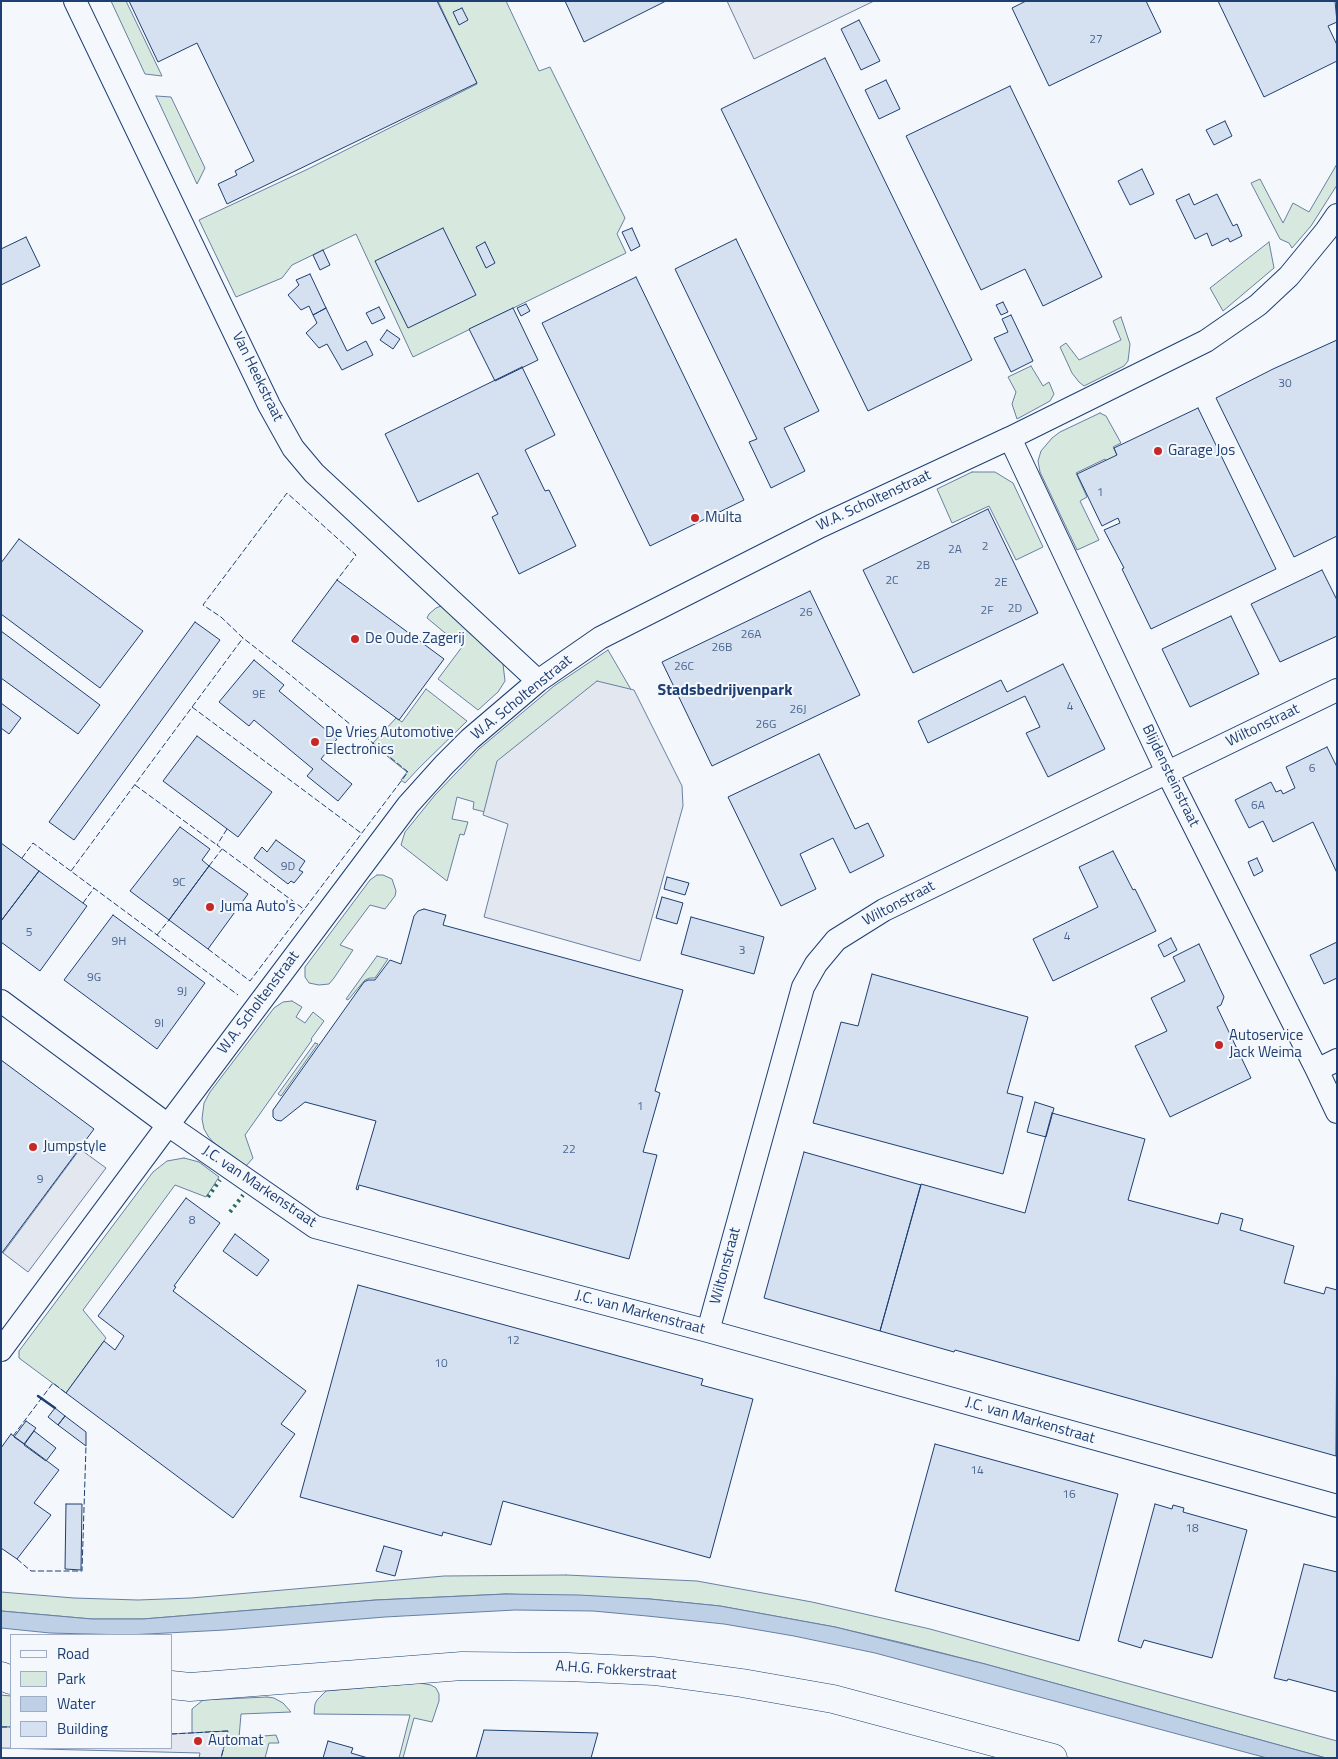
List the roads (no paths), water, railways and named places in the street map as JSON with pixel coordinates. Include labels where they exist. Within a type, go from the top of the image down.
[{"type":"street","name":"Van Heekstraat","points":[[75,1],[269,405],[293,448],[314,473],[538,681]]},
{"type":"street","name":"W.A. Scholtenstraat","points":[[1,1350],[416,795],[470,739],[538,681],[600,638],[821,526],[1010,438],[1206,341],[1258,304],[1289,276],[1326,231],[1337,214]]},
{"type":"street","name":"Blijdensteinstraat","points":[[1010,438],[1166,772],[1327,1065],[1337,1112]]},
{"type":"street","name":"Wiltonstraat","points":[[708,1331],[803,987],[816,964],[836,940],[884,910],[1337,690]]},
{"type":"street","name":"J.C. van Markenstraat","points":[[1,1001],[168,1125],[315,1227],[708,1331],[1337,1506]]},
{"type":"street","name":"A.H.G. Fokkerstraat","points":[[172,1685],[190,1687],[462,1666],[568,1667],[654,1671],[742,1683],[833,1699],[1053,1758]]},
{"type":"water","points":[[506,1594],[579,1595],[650,1599],[720,1606],[835,1627],[985,1664],[1326,1758],[1267,1758],[875,1653],[724,1624],[647,1616],[593,1611],[515,1610],[147,1634],[50,1633],[1,1628],[1,1611],[92,1619],[143,1619],[376,1600]]},
{"type":"place","name":"Garage Jos","points":[[1158,451]]},
{"type":"place","name":"Multa","points":[[695,518]]},
{"type":"place","name":"De Oude Zagerij","points":[[355,639]]},
{"type":"place","name":"De Vries Automotive Electronics","points":[[315,742]]},
{"type":"place","name":"Juma Auto's","points":[[210,907]]},
{"type":"place","name":"Autoservice Jack Weima","points":[[1219,1045]]},
{"type":"place","name":"Jumpstyle","points":[[33,1147]]},
{"type":"place","name":"Automat","points":[[198,1741]]},
{"type":"district","name":"Stadsbedrijvenpark","points":[[725,691]]}]
